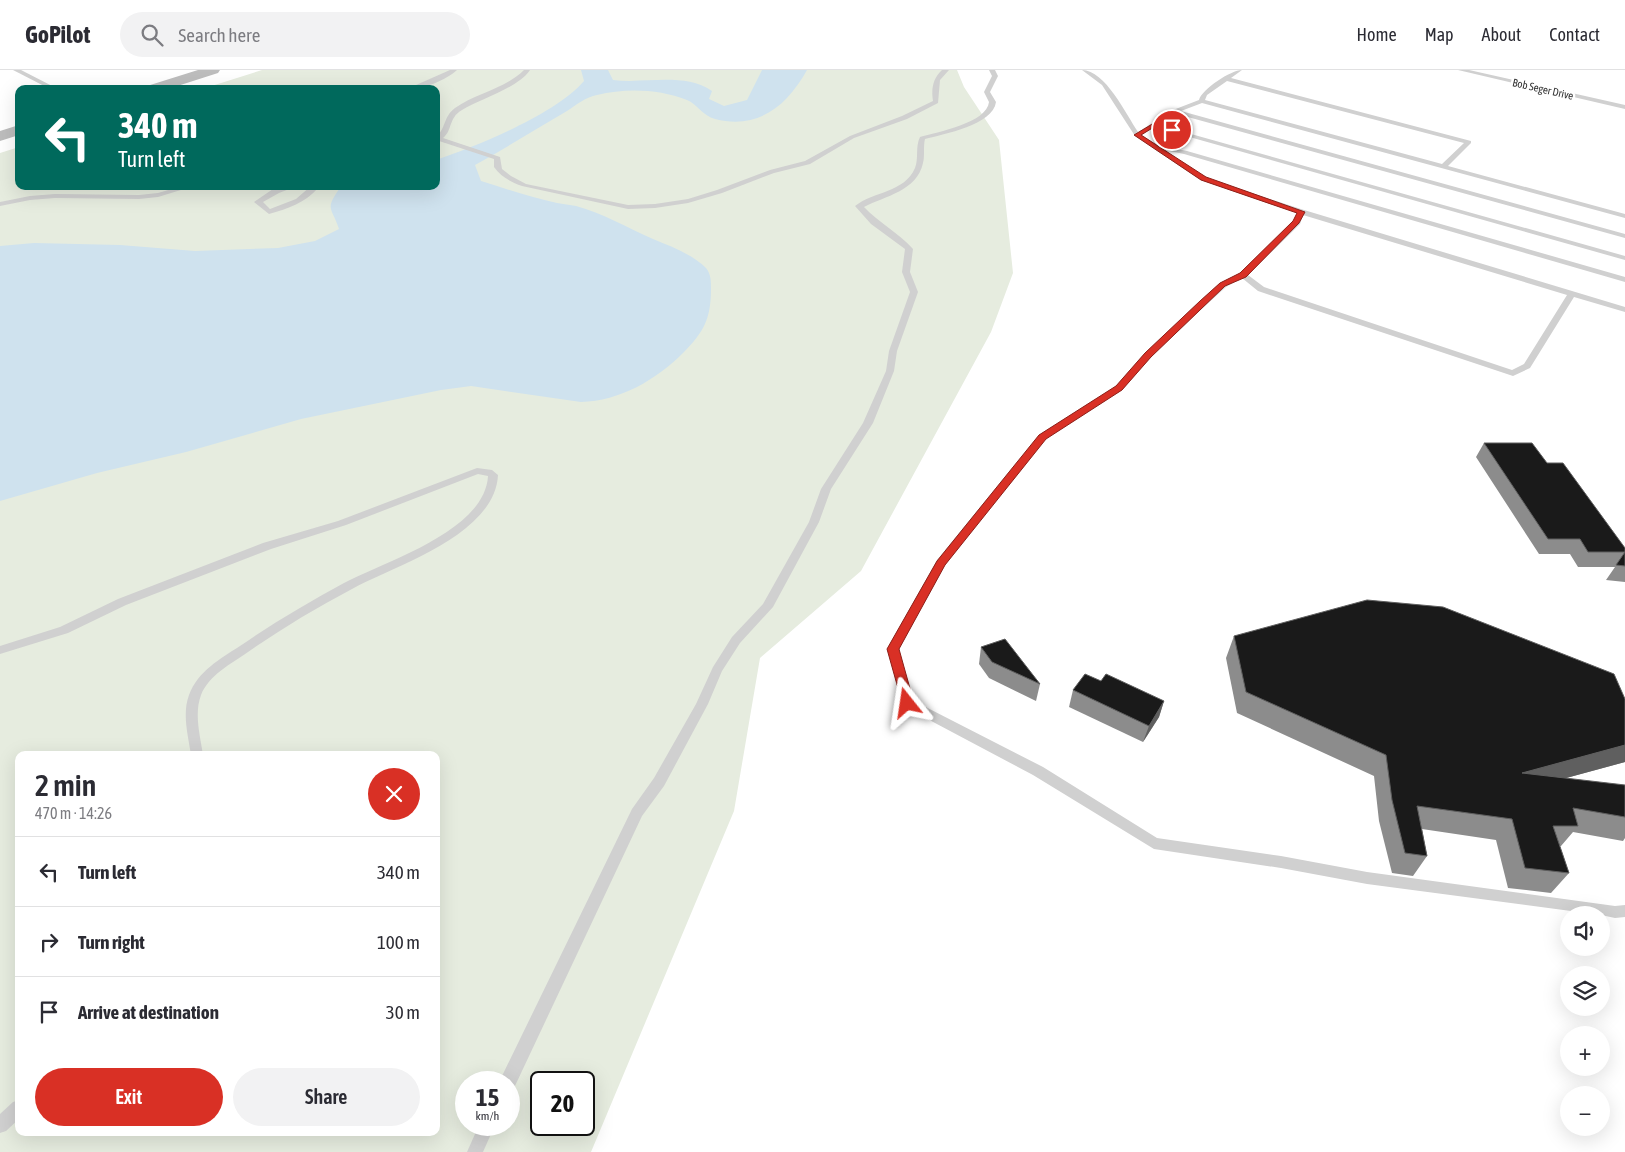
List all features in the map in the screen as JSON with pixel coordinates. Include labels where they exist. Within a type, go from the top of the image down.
[{"type":"main road","points":[[165,85],[213,70]]},
{"type":"main road","points":[[0,136],[15,131]]},
{"type":"lane","points":[[16,70],[47,85]]},
{"type":"lane","points":[[421,85],[447,75],[454,70]]},
{"type":"lane","points":[[440,137],[444,134],[449,117],[458,109],[502,88],[527,70]]},
{"type":"lane","points":[[440,140],[498,158],[497,167],[511,180],[539,189],[636,208],[681,203],[740,186],[767,174],[799,166],[852,137],[899,121],[920,111],[936,102],[934,94],[938,78],[946,70]]},
{"type":"lane","points":[[513,1071],[637,813],[658,782],[702,704],[717,670],[736,640],[767,607],[784,578],[814,522],[826,489],[868,424],[890,370],[893,351],[914,292],[904,269],[909,249],[874,222],[859,206],[869,200],[898,190],[912,180],[920,166],[922,138],[960,127],[987,114],[993,100],[987,92],[995,76],[992,70]]},
{"type":"lane","points":[[1085,70],[1104,84],[1137,135],[1203,179],[1301,212],[1625,310]]},
{"type":"lane","points":[[1202,101],[1204,94],[1239,70]]},
{"type":"lane","name":"Bob Seger Drive","points":[[1461,70],[1625,108]]},
{"type":"lane","points":[[1226,79],[1469,142],[1443,167]]},
{"type":"lane","points":[[1137,135],[1175,111],[1202,101],[1625,216]]},
{"type":"lane","points":[[1175,111],[1625,236]]},
{"type":"lane","points":[[1154,125],[1625,258]]},
{"type":"lane","points":[[1153,147],[1185,152],[1625,280]]},
{"type":"lane","points":[[0,204],[30,198],[55,196],[138,197],[158,195],[176,190]]},
{"type":"lane","points":[[280,190],[258,202],[269,212],[288,207],[312,190]]},
{"type":"lane","points":[[1301,212],[1297,222],[1243,275],[1222,285],[1148,355],[1119,388],[1042,437],[947,556],[893,649],[907,703],[1038,771],[1154,843],[1280,862],[1367,878],[1615,912],[1625,911]]},
{"type":"lane","points":[[1243,275],[1261,289],[1514,373],[1526,366],[1572,293]]},
{"type":"lane","points":[[0,650],[64,630],[122,602],[267,546],[342,523],[460,477],[477,471],[489,472],[493,475],[494,482],[481,504],[462,527],[452,534],[437,544],[374,572],[284,621],[208,674],[199,684],[190,710],[196,751]]},
{"type":"lane","points":[[0,1125],[15,1112]]},
{"type":"lane","points":[[475,1152],[483,1136]]},
{"type":"shaded area","points":[[262,70],[957,70],[964,87],[999,140],[1013,273],[991,332],[861,571],[760,658],[734,811],[591,1152],[0,1152],[0,153],[15,148],[15,190],[440,190],[440,85],[215,85]]},
{"type":"water","points":[[581,70],[608,70],[613,80],[677,80],[689,82],[701,85],[712,91],[709,99],[724,106],[747,100],[762,70],[807,70],[799,83],[780,104],[758,118],[745,121],[730,122],[715,119],[687,100],[654,92],[619,91],[593,96],[475,165],[481,181],[557,203],[576,206],[595,213],[681,251],[708,270],[711,280],[711,299],[705,324],[691,345],[662,371],[637,387],[610,398],[595,401],[581,402],[471,386],[441,390],[301,419],[186,452],[97,473],[0,501],[0,246],[34,243],[120,245],[195,251],[278,248],[315,241],[339,229],[331,208],[332,201],[339,190],[440,190],[440,158],[493,138],[536,117],[571,93],[584,81]]},
{"type":"building","points":[[1484,443],[1532,443],[1547,463],[1563,463],[1625,548],[1625,552],[1588,552],[1580,539],[1548,539]]},
{"type":"building","points":[[1625,552],[1625,566],[1616,565]]},
{"type":"building","points":[[1367,600],[1443,607],[1614,674],[1625,699],[1625,745],[1522,773],[1625,785],[1625,817],[1573,808],[1578,826],[1553,826],[1569,873],[1525,868],[1512,819],[1417,806],[1427,856],[1405,853],[1392,800],[1386,755],[1246,692],[1234,636]]},
{"type":"building","points":[[1005,639],[1040,684],[992,662],[981,647]]},
{"type":"building","points":[[1085,674],[1101,681],[1106,674],[1164,701],[1149,726],[1073,690]]},
{"type":"route","points":[[907,703],[893,649],[941,563],[1042,437],[1119,388],[1148,355],[1222,285],[1243,275],[1297,222],[1301,212],[1203,179],[1137,135],[1154,125],[1172,130]]}]
